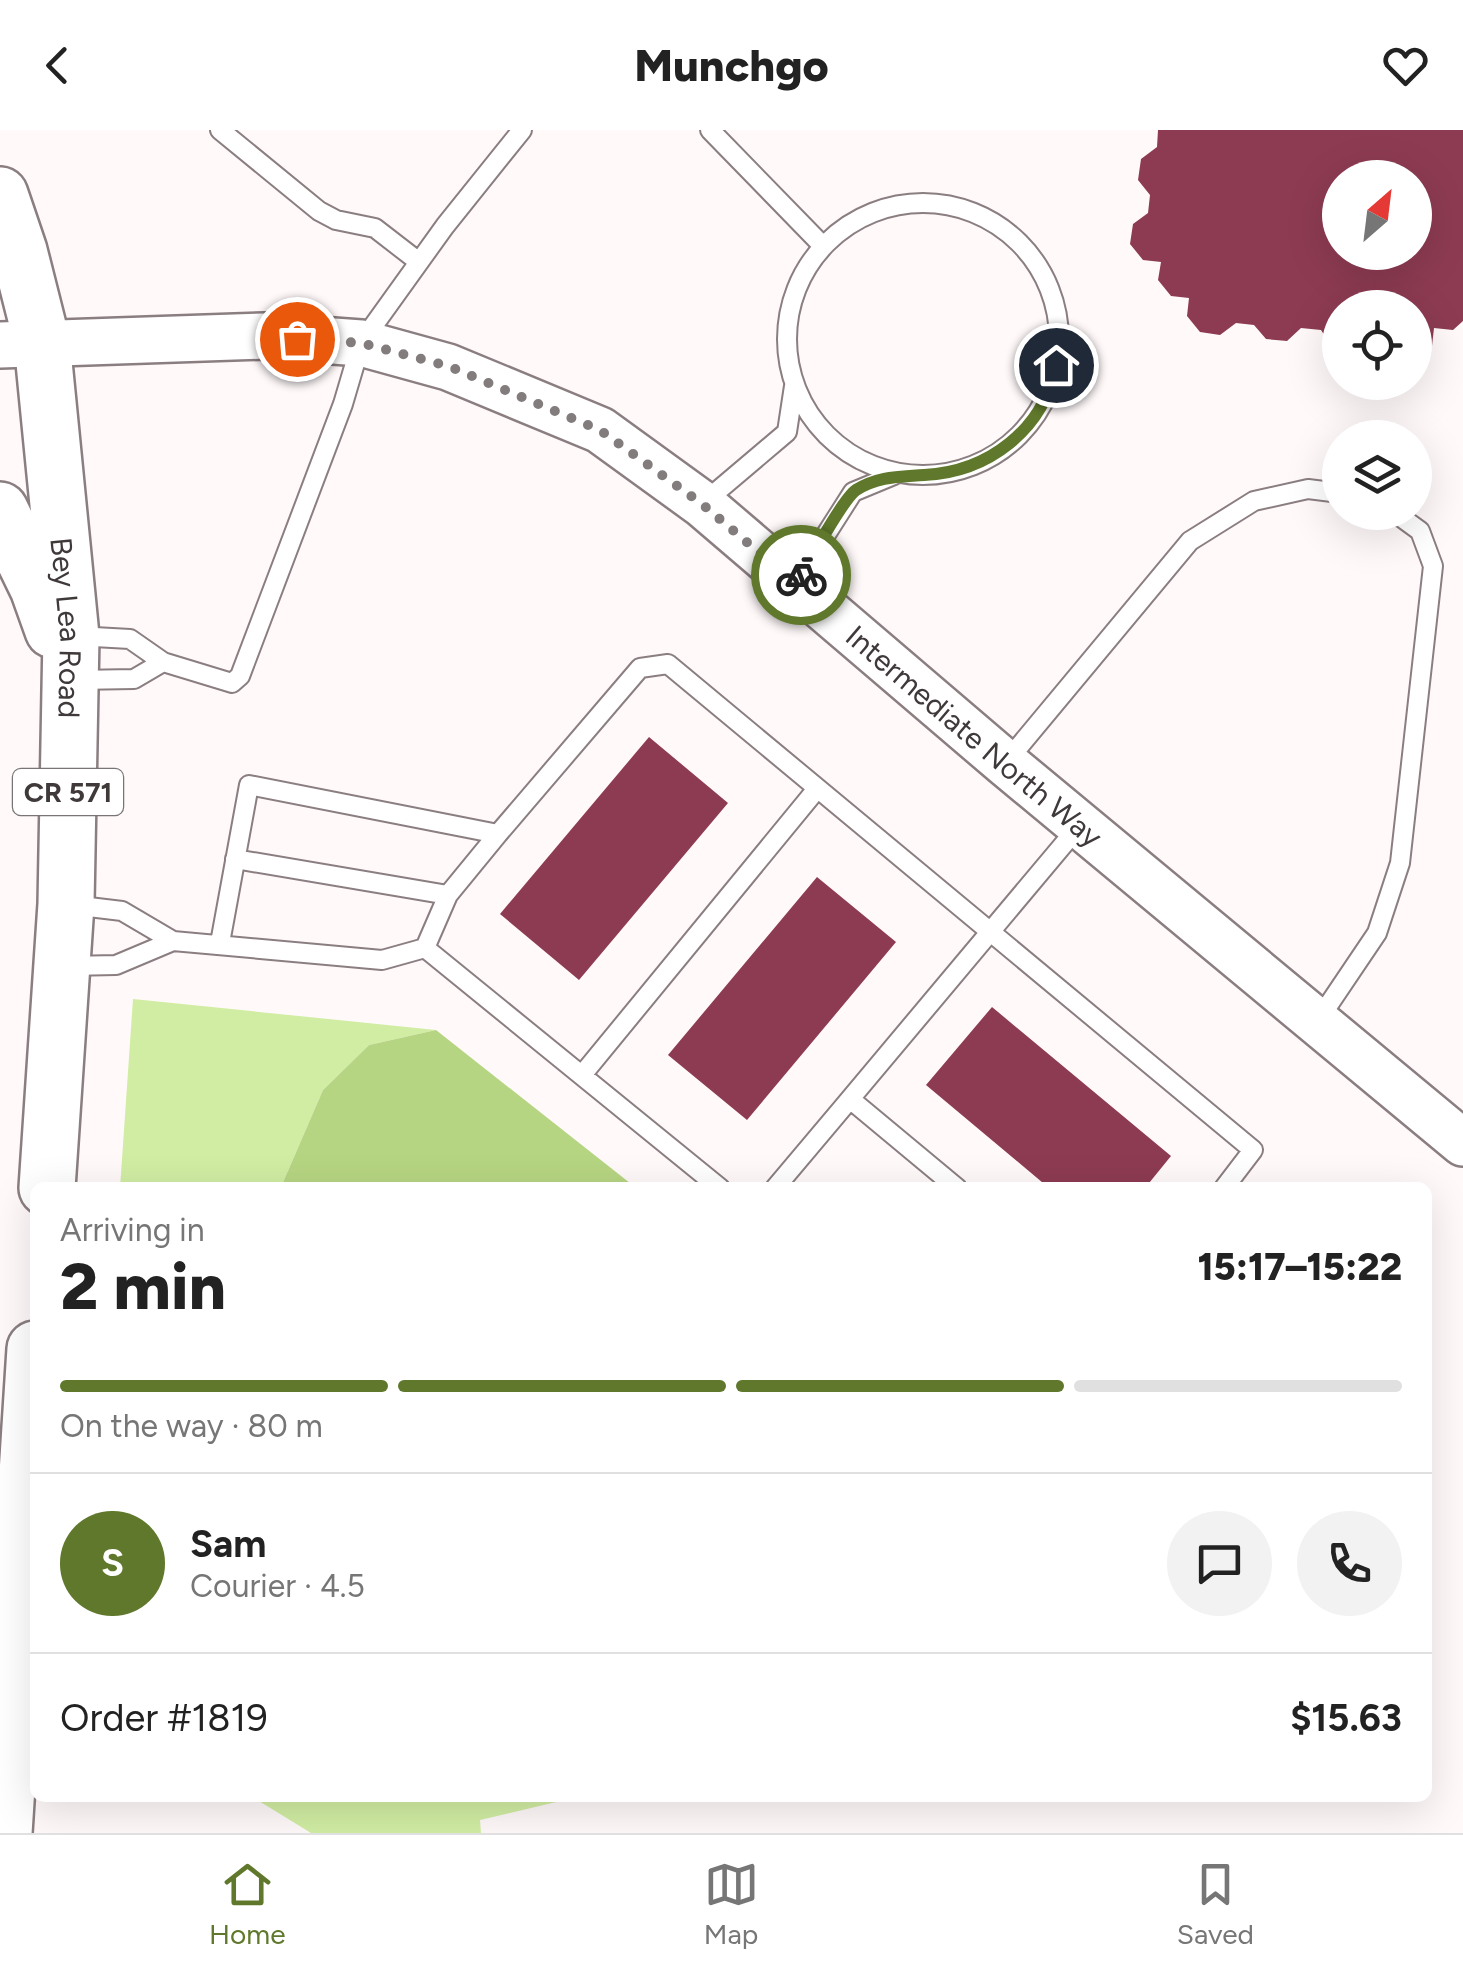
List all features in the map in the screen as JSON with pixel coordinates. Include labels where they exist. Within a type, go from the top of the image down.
[{"type":"main road","name":"Bey Lea Road","points":[[0,196],[19,251],[21,344],[58,481],[70,658],[66,904],[47,1182]]},
{"type":"main road","points":[[0,510],[70,658]]},
{"type":"main road","points":[[4,1833],[30,1428]]},
{"type":"street","name":"Intermediate North Way","points":[[21,344],[265,336],[361,343],[448,366],[600,430],[702,504],[1005,763],[1463,1144]]},
{"type":"lane","points":[[220,130],[320,211],[336,220],[375,228],[419,262]]},
{"type":"lane","points":[[70,658],[130,639],[162,662],[222,682],[232,683],[240,676],[343,404],[361,343],[522,130]]},
{"type":"lane","points":[[710,130],[822,245]]},
{"type":"lane","points":[[936,202],[976,212],[1012,234],[1039,265],[1056,304],[1060,345],[1052,386],[1032,422],[1002,451],[965,470],[924,476],[894,474],[845,451],[815,422],[794,386],[786,349],[788,312],[801,276],[822,245],[855,220],[894,204],[936,202]]},
{"type":"lane","points":[[702,504],[786,432],[794,386]]},
{"type":"lane","points":[[795,583],[853,492],[894,474]]},
{"type":"lane","points":[[1005,763],[1190,541],[1254,501],[1308,489],[1322,491]]},
{"type":"lane","points":[[1317,1022],[1377,933],[1400,862],[1434,566],[1417,530]]},
{"type":"lane","points":[[70,658],[134,679],[162,662]]},
{"type":"lane","points":[[425,948],[448,895],[640,668],[668,664],[1253,1150],[1229,1182]]},
{"type":"lane","points":[[220,943],[248,785],[498,834]]},
{"type":"lane","points":[[582,1075],[816,790]]},
{"type":"lane","points":[[780,1182],[1079,825]]},
{"type":"lane","points":[[235,859],[448,895]]},
{"type":"lane","points":[[66,904],[122,910],[173,941]]},
{"type":"lane","points":[[63,966],[116,965],[173,941],[382,960],[425,948]]},
{"type":"lane","points":[[425,948],[713,1182]]},
{"type":"lane","points":[[850,1099],[949,1182]]},
{"type":"green space","points":[[133,999],[436,1030],[369,1045],[323,1090],[283,1182],[120,1182]]},
{"type":"green space","points":[[436,1030],[629,1182],[283,1182],[323,1090],[369,1045]]},
{"type":"green space","points":[[261,1802],[556,1802],[480,1820],[481,1833],[311,1833]]},
{"type":"building","points":[[1158,130],[1463,130],[1463,321],[1453,330],[1434,328],[1432,346],[1432,290],[1322,290],[1322,332],[1301,328],[1287,341],[1266,339],[1254,325],[1236,323],[1220,335],[1200,332],[1187,316],[1189,298],[1171,296],[1158,280],[1161,262],[1143,260],[1130,244],[1133,224],[1148,213],[1150,195],[1138,180],[1141,159],[1157,147]]},
{"type":"building","points":[[649,737],[728,803],[579,980],[500,914]]},
{"type":"building","points":[[817,877],[896,942],[747,1120],[668,1055]]},
{"type":"building","points":[[992,1007],[1171,1156],[1150,1182],[1042,1182],[926,1085]]},
{"type":"way so far","points":[[297,339],[361,343],[448,366],[600,430],[702,504],[795,583],[801,575]]},
{"type":"route","points":[[801,575],[853,492],[894,474],[924,476],[965,470],[1002,451],[1032,422],[1052,386],[1056,365]]}]
